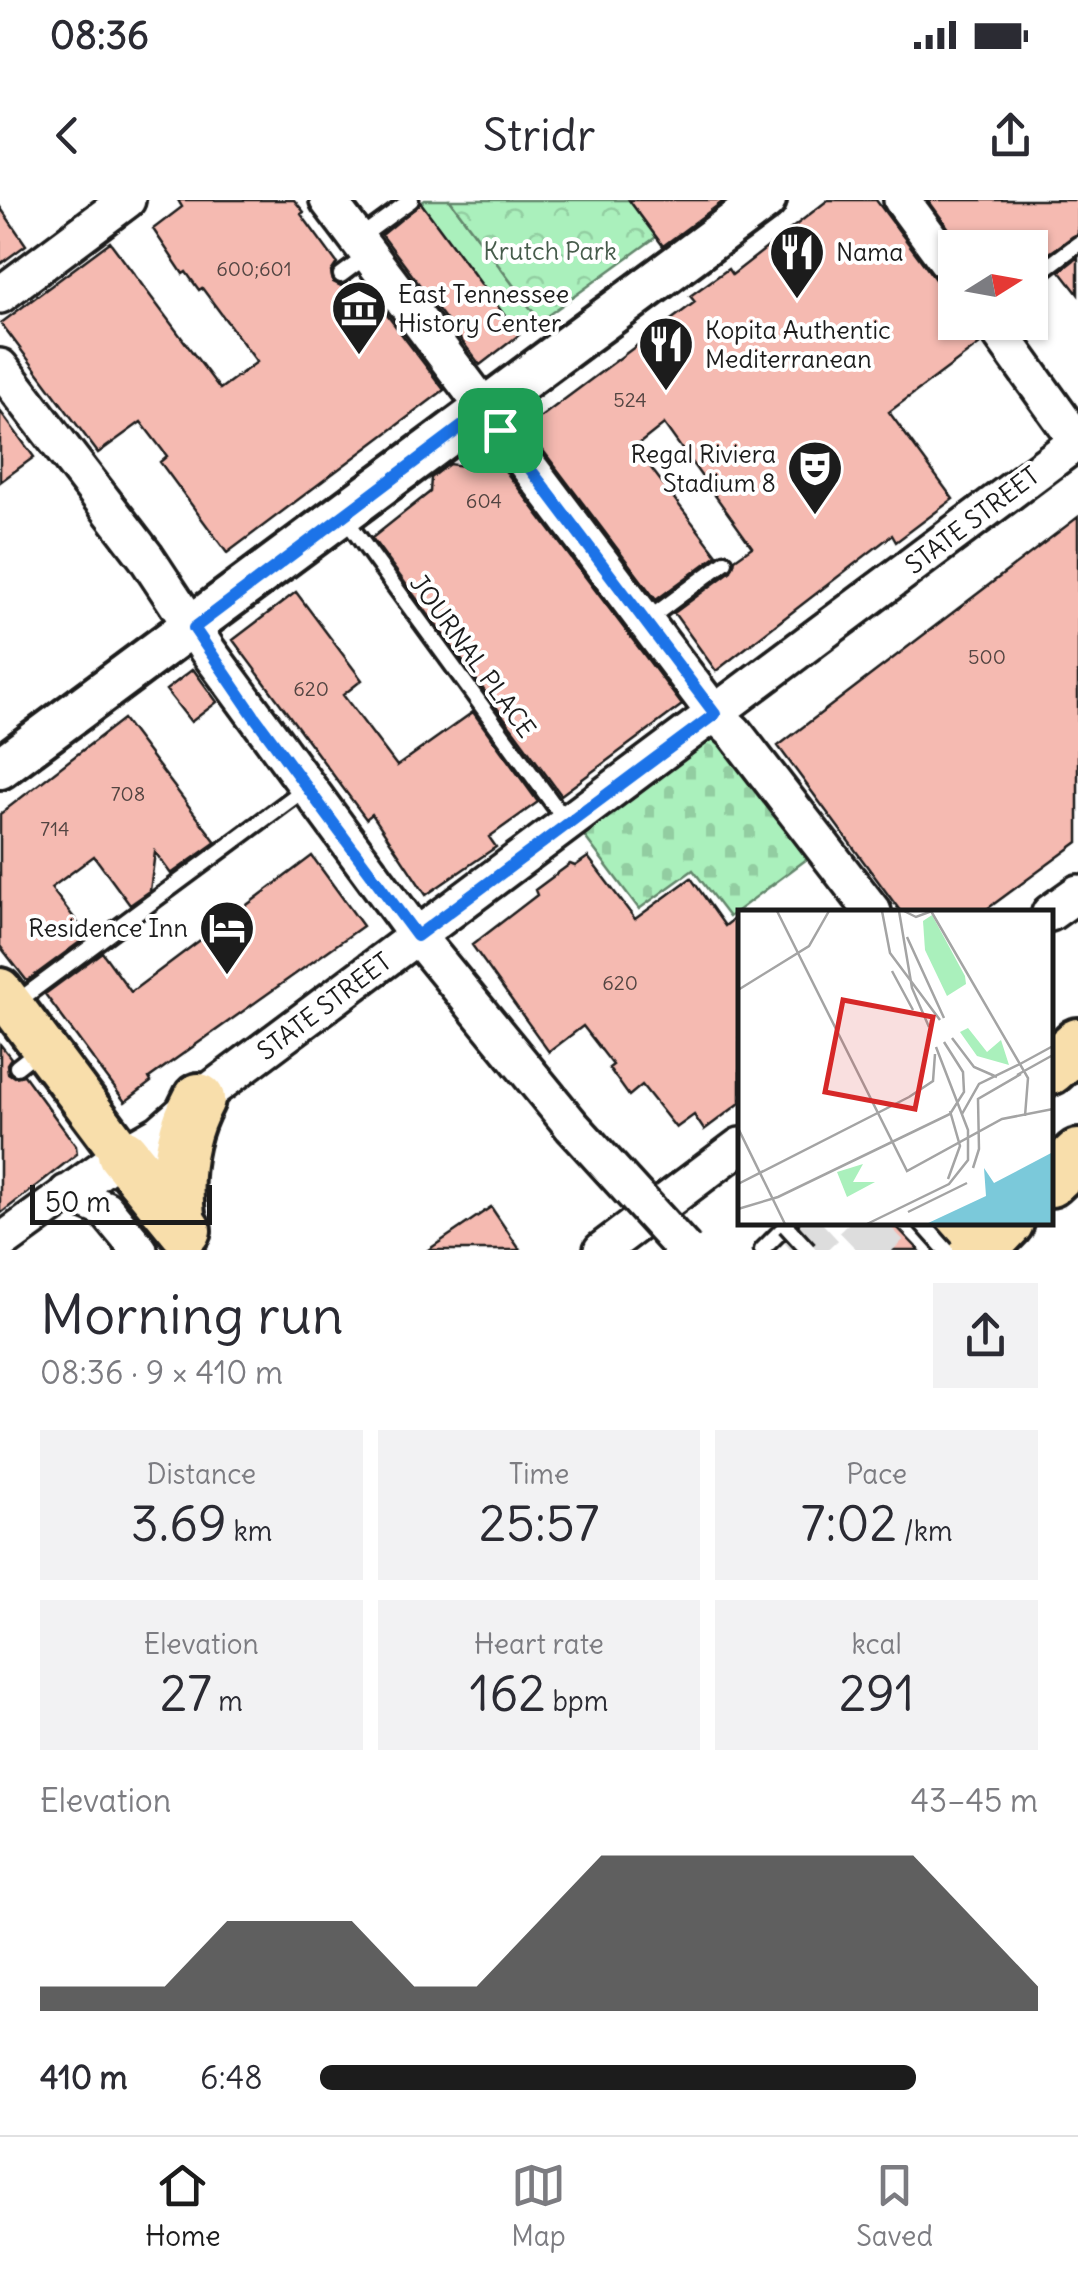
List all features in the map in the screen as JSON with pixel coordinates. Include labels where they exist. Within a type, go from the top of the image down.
[{"type":"highway","points":[[1053,1028],[1078,1007]]},
{"type":"highway","points":[[1053,1067],[1078,1044]]},
{"type":"highway","points":[[191,1237],[176,1179],[191,1114],[200,1099]]},
{"type":"highway","points":[[1053,1138],[1078,1120]]},
{"type":"highway","points":[[123,1154],[191,1237]]},
{"type":"highway","points":[[1053,1178],[1078,1154]]},
{"type":"highway","points":[[952,1234],[994,1225]]},
{"type":"main road","points":[[0,768],[194,628],[766,200]]},
{"type":"main road","points":[[16,1024],[123,1154]]},
{"type":"street","points":[[328,200],[356,256],[485,409],[715,714],[734,732],[871,910]]},
{"type":"street","points":[[902,200],[938,249]]},
{"type":"street","points":[[0,295],[115,204]]},
{"type":"street","points":[[1005,340],[1078,441]]},
{"type":"street","points":[[0,367],[102,498],[306,787],[417,936],[572,1126],[685,1250]]},
{"type":"street","name":"STATE STREET","points":[[0,1243],[123,1154],[160,1133],[200,1099],[1078,441]]},
{"type":"street","points":[[1053,911],[1078,893]]},
{"type":"street","points":[[602,1250],[738,1148]]},
{"type":"street","points":[[67,1193],[105,1209],[139,1250]]},
{"type":"lane","points":[[356,256],[411,200]]},
{"type":"lane","points":[[1048,266],[1078,244]]},
{"type":"lane","name":"JOURNAL PLACE","points":[[342,514],[568,824]]},
{"type":"lane","points":[[646,622],[725,562]]},
{"type":"lane","points":[[16,1024],[306,787]]},
{"type":"lane","points":[[762,1250],[787,1225]]},
{"type":"lane","points":[[789,1225],[808,1250]]},
{"type":"green space","points":[[450,200],[537,317],[516,331],[421,203]]},
{"type":"green space","name":"Krutch Park","points":[[450,200],[629,200],[656,237],[540,321]]},
{"type":"green space","points":[[711,731],[807,859],[729,917],[693,870],[639,909],[579,829]]},
{"type":"building","points":[[178,200],[294,200],[337,263],[331,272],[333,282],[347,284],[358,298],[368,290],[444,390],[227,553],[160,462],[167,456],[141,422],[98,453],[1,323],[110,242],[220,389],[257,362],[202,288],[199,290],[186,272],[183,274],[153,229],[182,207]]},
{"type":"building","points":[[629,200],[725,200],[663,246]]},
{"type":"building","points":[[828,200],[876,200],[938,283],[938,340],[977,340],[980,344],[889,412],[953,499],[896,542],[892,535],[716,671],[674,613],[731,571],[735,559],[752,547],[664,424],[635,447],[717,555],[656,600],[526,428],[695,302],[690,296],[728,269],[732,275]]},
{"type":"building","points":[[928,200],[1078,200],[1078,234],[1048,254],[1048,230],[950,230]]},
{"type":"building","points":[[421,203],[519,335],[480,365],[382,235]]},
{"type":"building","points":[[0,207],[26,245],[0,264]]},
{"type":"building","points":[[1078,257],[1078,294],[1060,271]]},
{"type":"building","points":[[0,411],[34,457],[0,482]]},
{"type":"building","points":[[488,448],[682,705],[561,795],[372,538],[430,492],[431,478],[449,464],[464,466]]},
{"type":"building","points":[[1078,517],[1078,842],[986,910],[900,910],[778,746]]},
{"type":"building","points":[[296,592],[362,680],[343,695],[397,766],[473,712],[538,802],[489,837],[496,847],[426,895],[372,814],[366,819],[233,640]]},
{"type":"building","points":[[193,669],[217,702],[191,722],[166,690]]},
{"type":"building","points":[[123,719],[216,842],[171,874],[155,852],[150,891],[130,905],[94,856],[51,888],[88,936],[27,981],[0,946],[0,814]]},
{"type":"building","name":"Residence Inn","points":[[312,856],[363,926],[149,1078],[151,1082],[125,1102],[45,994],[102,952],[131,992]]},
{"type":"building","points":[[588,857],[635,919],[691,878],[725,926],[738,916],[738,1104],[704,1130],[694,1115],[676,1128],[642,1085],[629,1096],[609,1068],[613,1065],[583,1026],[549,1052],[472,945],[537,895],[535,890],[570,864],[575,866]]},
{"type":"building","points":[[0,1044],[11,1058],[8,1073],[14,1077],[24,1075],[76,1146],[77,1154],[0,1214]]},
{"type":"building","points":[[491,1207],[520,1250],[428,1250]]},
{"type":"building","points":[[885,1225],[895,1225],[919,1250],[859,1250]]},
{"type":"tunnel","points":[[791,1250],[818,1225]]},
{"type":"tunnel","points":[[857,1250],[883,1225]]},
{"type":"place","name":"Nama","points":[[797,301]]},
{"type":"place","name":"East Tennessee History Center","points":[[359,357]]},
{"type":"place","name":"Kopita Authentic Mediterranean","points":[[666,393]]},
{"type":"place","name":"Regal Riviera Stadium 8","points":[[815,517]]},
{"type":"place","name":"Residence Inn","points":[[227,977]]},
{"type":"route","points":[[485,409],[500,430],[715,714],[417,936],[254,716],[194,628],[485,409]]}]
